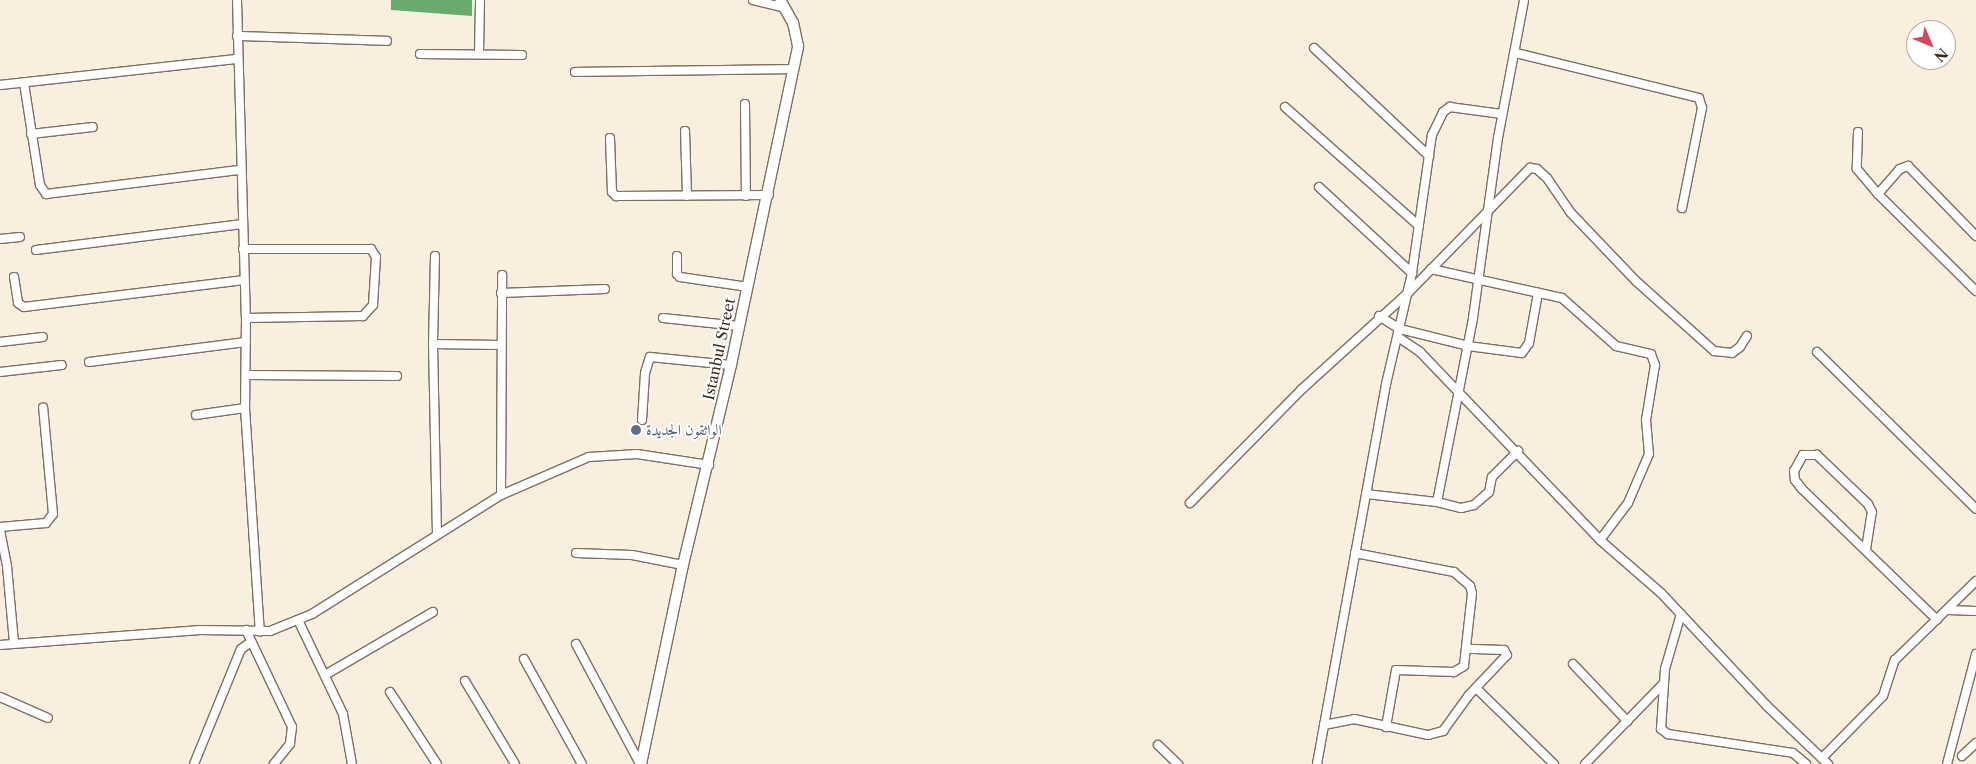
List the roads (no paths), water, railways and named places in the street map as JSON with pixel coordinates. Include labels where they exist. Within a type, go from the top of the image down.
[{"type":"street","points":[[236,0],[239,170],[246,318],[247,375],[245,408],[260,631]]},
{"type":"street","points":[[479,53],[480,0]]},
{"type":"street","points":[[753,0],[782,4]]},
{"type":"street","points":[[1437,502],[1468,346],[1491,206],[1502,114],[1516,53],[1524,0]]},
{"type":"street","name":"Istanbul Street","points":[[640,764],[683,565],[709,465],[769,195],[794,69],[798,36],[782,4]]},
{"type":"street","points":[[237,36],[387,41]]},
{"type":"street","points":[[1314,48],[1429,156]]},
{"type":"street","points":[[420,54],[479,53],[504,57],[522,56]]},
{"type":"street","points":[[1516,53],[1699,98],[1702,108],[1682,208]]},
{"type":"street","points":[[0,85],[237,59]]},
{"type":"street","points":[[575,72],[794,69]]},
{"type":"street","points":[[24,83],[41,191],[46,194],[239,170]]},
{"type":"street","points":[[745,104],[746,196]]},
{"type":"street","points":[[1285,107],[1419,226]]},
{"type":"street","points":[[1317,764],[1388,376],[1412,273],[1429,156],[1437,123],[1450,107],[1502,114]]},
{"type":"street","points":[[32,134],[93,127]]},
{"type":"street","points":[[685,131],[687,196]]},
{"type":"street","points":[[1858,132],[1857,169],[1878,194],[1976,291]]},
{"type":"street","points":[[610,138],[612,192],[616,196],[769,195]]},
{"type":"street","points":[[1878,194],[1900,169],[1908,166],[1976,236]]},
{"type":"street","points":[[1190,503],[1379,316],[1408,293],[1530,168],[1534,167],[1598,242],[1708,346],[1718,352],[1732,353],[1740,347],[1747,336]]},
{"type":"street","points":[[1319,187],[1412,273]]},
{"type":"street","points":[[36,250],[242,224]]},
{"type":"street","points":[[0,239],[20,237]]},
{"type":"street","points":[[243,249],[371,249],[376,258],[374,305],[364,316],[246,318]]},
{"type":"street","points":[[435,256],[433,344],[437,534]]},
{"type":"street","points":[[678,256],[676,274],[680,277],[748,287]]},
{"type":"street","points":[[1432,269],[1562,298],[1616,346],[1651,354],[1655,366],[1646,420],[1648,459],[1628,503],[1600,540]]},
{"type":"street","points":[[501,495],[499,345],[502,275]]},
{"type":"street","points":[[14,276],[18,303],[24,307],[244,280]]},
{"type":"street","points":[[501,293],[605,289]]},
{"type":"street","points":[[1379,316],[1400,329],[1468,346],[1522,353],[1529,342],[1538,293]]},
{"type":"street","points":[[663,318],[739,326]]},
{"type":"street","points":[[0,342],[43,337]]},
{"type":"street","points":[[1398,338],[1415,347],[1518,451],[1600,540],[1681,614],[1766,705],[1825,761],[1883,696],[1895,660],[1948,610],[1976,580]]},
{"type":"street","points":[[89,362],[246,342]]},
{"type":"street","points":[[433,344],[499,345]]},
{"type":"street","points":[[1817,352],[1976,510]]},
{"type":"street","points":[[642,420],[645,373],[650,357],[731,365]]},
{"type":"street","points":[[0,372],[62,365]]},
{"type":"street","points":[[247,375],[397,376]]},
{"type":"street","points":[[14,643],[8,573],[0,528],[46,523],[53,514],[43,407]]},
{"type":"street","points":[[196,415],[245,408]]},
{"type":"street","points":[[1366,494],[1437,502],[1461,508],[1474,505],[1489,492],[1492,477],[1518,451]]},
{"type":"street","points":[[0,644],[200,630],[270,631],[298,620],[501,495],[570,464],[599,455],[650,455],[709,465]]},
{"type":"street","points":[[1866,549],[1872,512],[1868,504],[1843,477],[1817,455],[1803,455],[1796,463],[1795,480],[1937,620]]},
{"type":"street","points":[[576,553],[632,555],[683,565]]},
{"type":"street","points":[[1355,553],[1423,565],[1462,577],[1472,593],[1464,666],[1454,672],[1396,670],[1386,727]]},
{"type":"street","points":[[1948,610],[1976,611]]},
{"type":"street","points":[[325,675],[433,612]]},
{"type":"street","points":[[1681,614],[1669,651],[1663,684],[1660,719],[1664,732],[1793,753],[1806,764]]},
{"type":"street","points":[[298,620],[343,714],[352,764]]},
{"type":"street","points":[[246,630],[292,727],[290,744],[274,764]]},
{"type":"street","points":[[194,764],[241,649],[251,642]]},
{"type":"street","points":[[576,644],[640,764]]},
{"type":"street","points":[[1324,725],[1354,719],[1428,735],[1443,731],[1476,688],[1507,653],[1504,650],[1466,649]]},
{"type":"street","points":[[1947,764],[1976,654]]},
{"type":"street","points":[[524,659],[582,764]]},
{"type":"street","points":[[1574,664],[1627,721]]},
{"type":"street","points":[[465,681],[515,764]]},
{"type":"street","points":[[1585,764],[1663,684]]},
{"type":"street","points":[[1476,688],[1554,764]]},
{"type":"street","points":[[390,692],[437,764]]},
{"type":"street","points":[[0,697],[48,718]]},
{"type":"street","points":[[1962,756],[1976,743]]},
{"type":"street","points":[[1158,745],[1178,764]]},
{"type":"place","name":"الواثقون الجديدة","points":[[636,430]]}]
